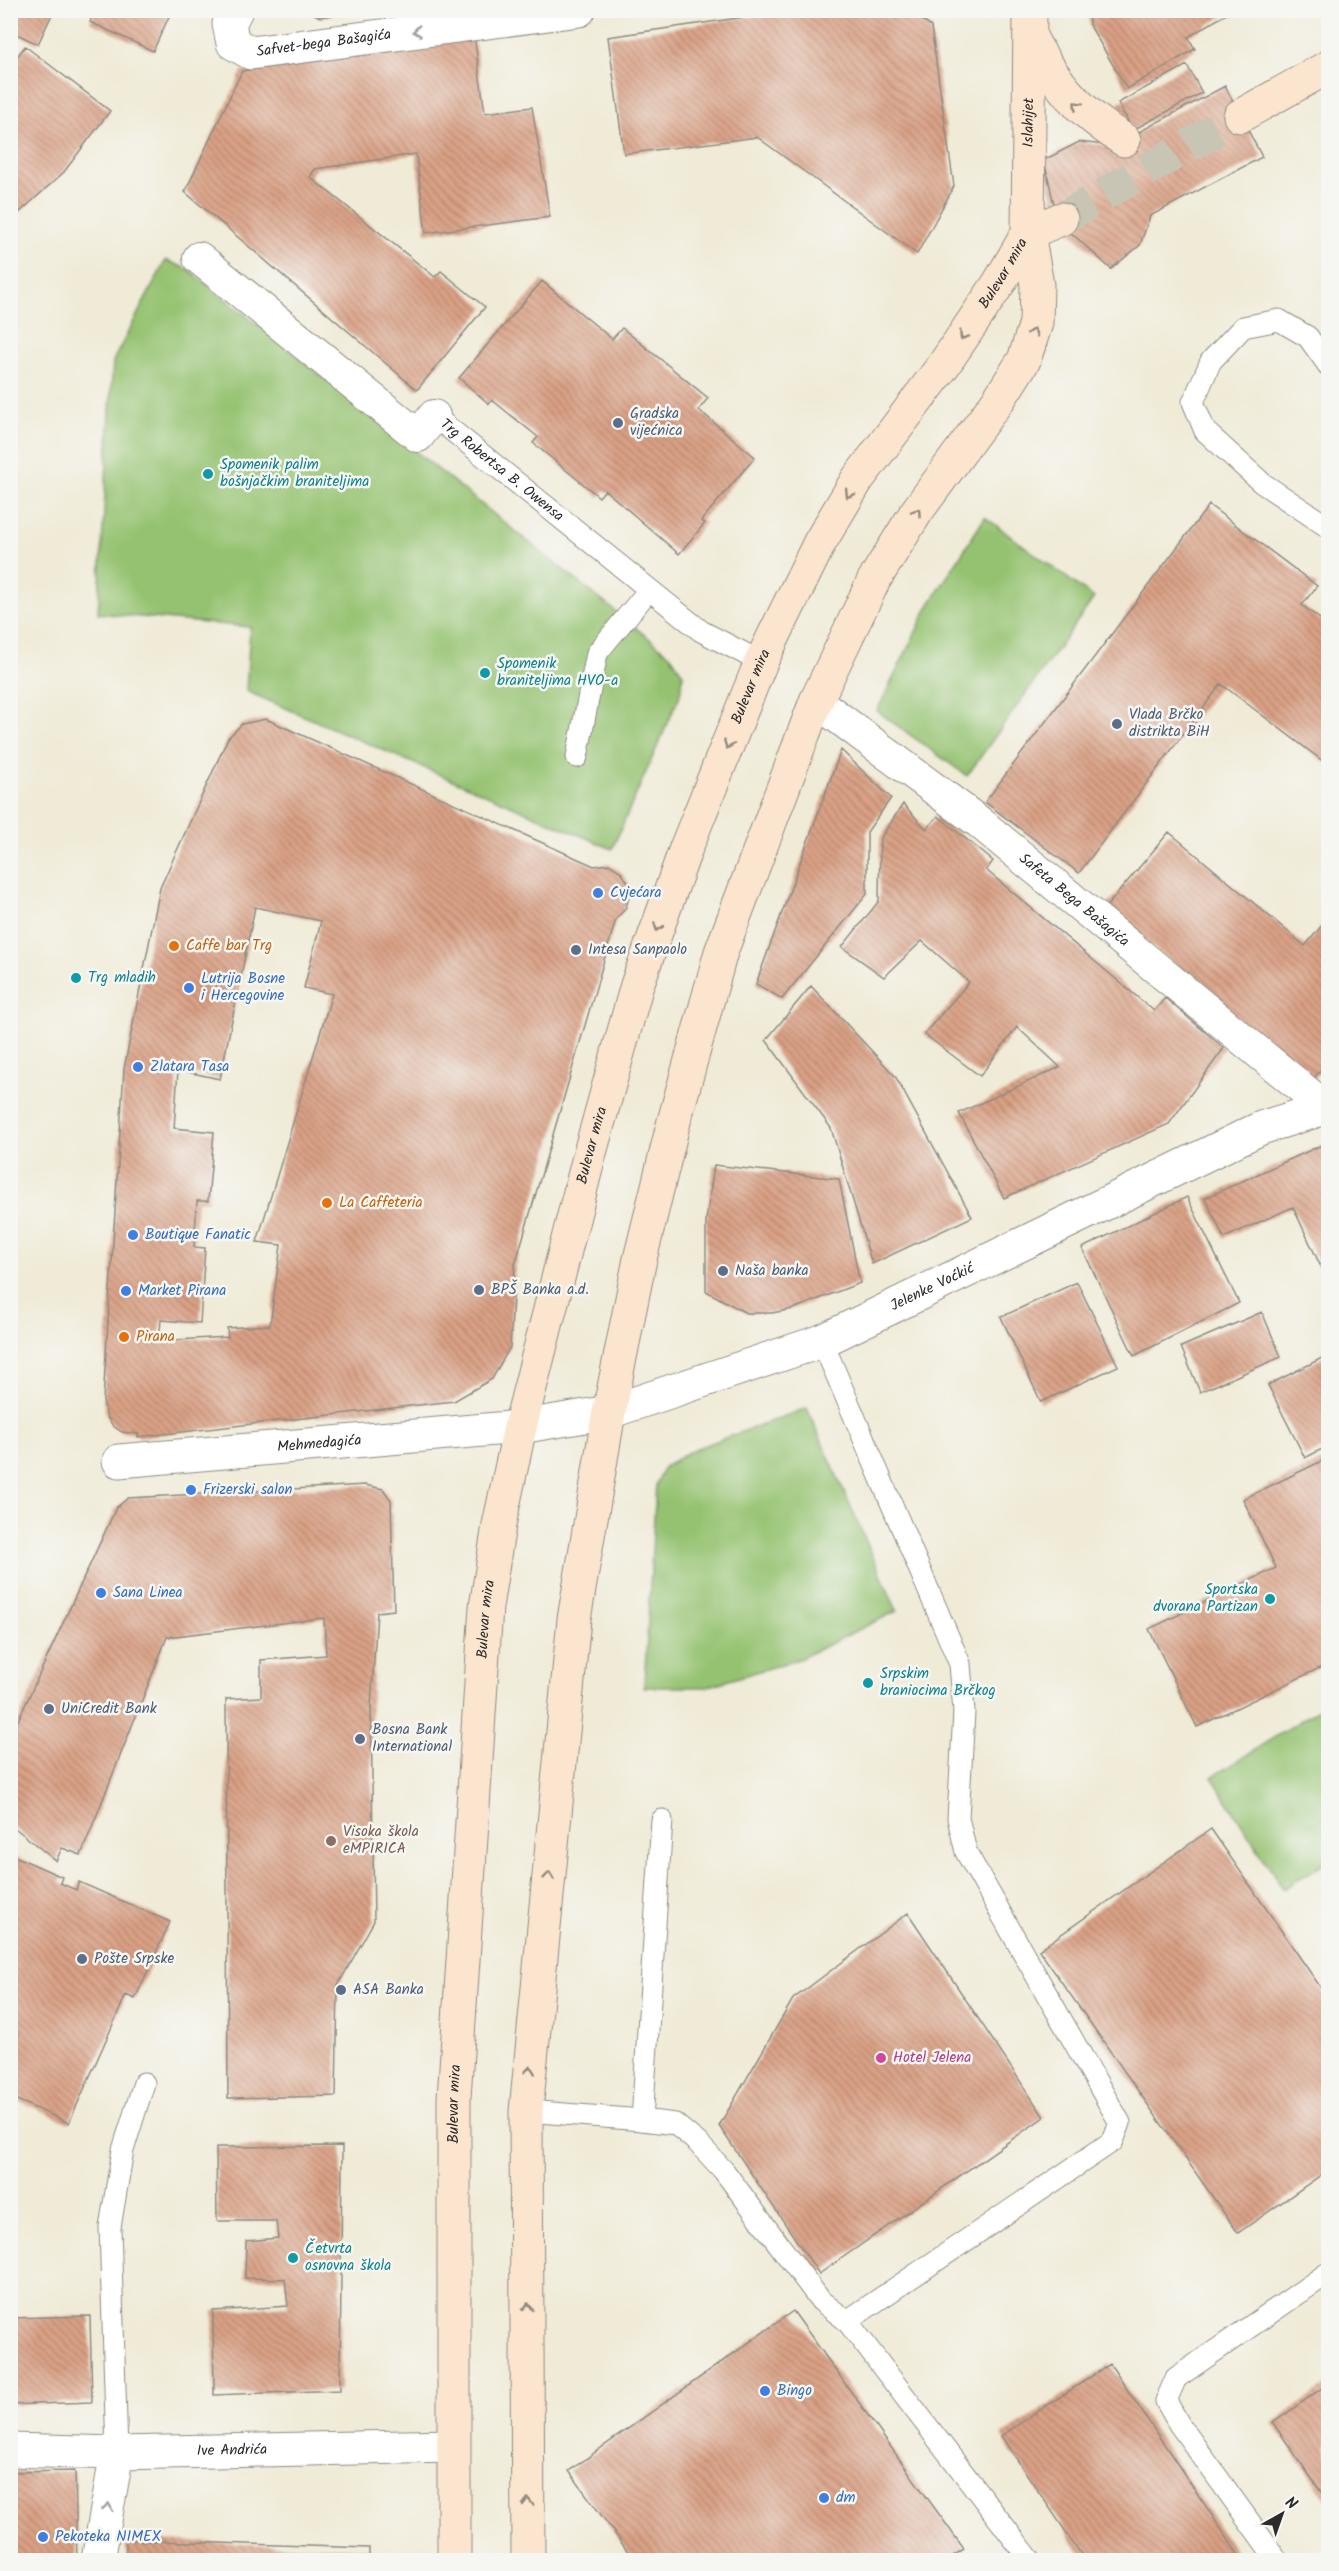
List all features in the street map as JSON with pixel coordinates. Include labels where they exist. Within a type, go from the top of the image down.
[{"type":"main road","points":[[1030,24],[1062,89],[1084,112],[1125,140]]},
{"type":"main road","name":"Islahijet","points":[[1028,233],[1030,24]]},
{"type":"main road","points":[[1240,116],[1329,67]]},
{"type":"main road","points":[[1028,233],[1061,219]]},
{"type":"main road","name":"Bulevar mira","points":[[454,2560],[454,2098],[486,1607],[499,1525],[520,1427],[591,1149],[637,985],[686,848],[761,662],[820,542],[857,480],[943,366],[999,283],[1028,233]]},
{"type":"main road","name":"Bulevar mira","points":[[528,2560],[526,2111],[574,1619],[609,1412],[640,1259],[721,952],[816,701],[874,580],[916,511],[999,399],[1024,360],[1036,323],[1037,285],[1028,233]]},
{"type":"street","name":"Safvet-bega Bašagića","points":[[232,17],[233,43],[251,53],[579,10]]},
{"type":"street","name":"Trg Robertsa B. Owensa","points":[[199,258],[418,436],[434,416]]},
{"type":"street","name":"Safeta Bega Bašagića","points":[[816,701],[979,822],[1327,1107]]},
{"type":"street","name":"Jelenke Voćkić","points":[[520,1427],[609,1412],[822,1341],[1261,1128],[1327,1107]]},
{"type":"street","name":"Mehmedagića","points":[[119,1461],[520,1427]]},
{"type":"street","name":"Ive Andrića","points":[[10,2450],[117,2453],[453,2446]]},
{"type":"street","points":[[98,2560],[117,2453]]},
{"type":"lane","points":[[1329,365],[1308,338],[1279,320],[1243,327],[1211,361],[1193,402],[1205,431],[1262,483],[1329,527]]},
{"type":"lane","name":"Trg Robertsa B. Owensa","points":[[434,416],[701,632],[761,662]]},
{"type":"lane","points":[[577,757],[597,653],[648,591]]},
{"type":"lane","points":[[822,1341],[960,1664],[964,1712],[958,1818],[966,1852],[1120,2122],[1113,2141],[847,2321]]},
{"type":"lane","points":[[642,2120],[662,1820]]},
{"type":"lane","points":[[117,2453],[110,2227],[123,2150],[144,2083]]},
{"type":"lane","points":[[526,2111],[675,2124],[698,2143],[724,2171],[821,2301],[847,2321],[1030,2560]]},
{"type":"lane","points":[[1277,2560],[1179,2424],[1166,2401],[1176,2378],[1329,2273]]},
{"type":"green space","points":[[166,260],[189,270],[671,656],[683,674],[680,695],[612,849],[246,691],[250,627],[98,613],[113,361]]},
{"type":"green space","points":[[985,517],[1094,598],[967,776],[877,711],[928,607]]},
{"type":"green space","points":[[807,1408],[897,1611],[799,1659],[706,1687],[644,1687],[656,1484],[664,1467],[692,1450]]},
{"type":"green space","points":[[1328,1703],[1328,1861],[1283,1889],[1212,1777]]},
{"type":"building","points":[[10,10],[54,10],[38,44],[10,31]]},
{"type":"building","points":[[95,10],[172,10],[153,51],[90,22]]},
{"type":"building","points":[[306,10],[351,10],[351,12],[320,17]]},
{"type":"building","points":[[794,10],[909,10],[931,27],[954,186],[917,254],[757,137],[624,154],[608,37]]},
{"type":"building","points":[[1088,10],[1233,10],[1188,37],[1195,49],[1127,89],[1089,24]]},
{"type":"building","points":[[474,35],[485,113],[532,107],[550,217],[426,233],[416,154],[315,169],[310,177],[435,277],[441,271],[485,307],[417,390],[185,192],[242,71],[400,50],[399,45]]},
{"type":"building","points":[[25,46],[110,111],[64,172],[10,221],[10,66]]},
{"type":"building","points":[[1187,65],[1202,93],[1133,130],[1118,103]]},
{"type":"building","points":[[1225,86],[1262,157],[1150,216],[1140,245],[1111,269],[1067,229],[1055,209],[1044,160],[1079,142],[1113,146]]},
{"type":"building","name":"Gradska vijećnica","points":[[542,281],[612,339],[622,328],[708,398],[699,410],[755,457],[701,521],[705,523],[679,554],[605,490],[599,497],[533,443],[538,437],[492,400],[489,404],[459,378]]},
{"type":"building","name":"Vlada Brčko distrikta BiH","points":[[1209,505],[1317,586],[1302,605],[1328,625],[1328,765],[1221,684],[1079,873],[985,802]]},
{"type":"building","points":[[266,719],[594,866],[609,864],[620,871],[628,882],[630,895],[625,909],[616,919],[515,1265],[510,1347],[492,1379],[454,1401],[138,1437],[138,1434],[122,1432],[113,1426],[107,1417],[103,1401],[124,1069],[160,888],[228,738],[242,724]],"holes":[[[255,907],[321,921],[304,988],[332,994],[257,1242],[281,1245],[270,1325],[227,1328],[228,1337],[159,1341],[161,1320],[200,1323],[205,1248],[194,1247],[197,1201],[208,1201],[214,1132],[174,1128],[178,1070],[220,1079]]]},
{"type":"building","points":[[841,750],[891,798],[867,832],[867,894],[782,999],[756,984]]},
{"type":"building","points":[[903,804],[926,829],[938,816],[993,861],[986,870],[1154,1011],[1165,998],[1224,1048],[1169,1124],[1004,1198],[959,1113],[1060,1067],[1017,1027],[980,1076],[924,1034],[969,982],[922,941],[884,977],[842,947],[879,901],[880,839]]},
{"type":"building","points":[[1169,832],[1305,946],[1328,918],[1328,1061],[1312,1081],[1106,907]]},
{"type":"building","points":[[811,986],[895,1076],[972,1217],[872,1264],[831,1128],[766,1040]]},
{"type":"building","points":[[1326,1143],[1328,1148],[1328,1282],[1293,1207],[1224,1238],[1205,1198]]},
{"type":"building","points":[[714,1165],[839,1179],[860,1283],[793,1309],[772,1313],[746,1313],[706,1291],[706,1221]]},
{"type":"building","points":[[1187,1197],[1239,1303],[1134,1356],[1082,1248]]},
{"type":"building","points":[[1077,1282],[1118,1366],[1041,1402],[1001,1317]]},
{"type":"building","points":[[1262,1312],[1281,1357],[1200,1392],[1181,1347]]},
{"type":"building","points":[[1328,1355],[1328,1446],[1305,1458],[1268,1385]]},
{"type":"building","name":"Sportska dvorana Partizan","points":[[1328,1458],[1328,1664],[1197,1727],[1149,1629],[1276,1568],[1243,1499]]},
{"type":"building","points":[[365,1485],[383,1489],[391,1500],[394,1610],[377,1612],[371,1707],[374,1921],[338,1985],[336,2096],[228,2098],[226,1699],[261,1697],[261,1660],[326,1655],[324,1618],[167,1637],[81,1855],[62,1848],[56,1861],[10,1824],[10,1738],[116,1508],[128,1498]]},
{"type":"building","points":[[1211,1829],[1328,1998],[1328,2170],[1238,2233],[1039,1950]]},
{"type":"building","name":"Pošte Srpske","points":[[10,1854],[62,1877],[60,1883],[76,1890],[79,1882],[170,1922],[135,1999],[126,1995],[69,2123],[10,2097],[10,2055],[19,2035],[10,2032]]},
{"type":"building","name":"Hotel Jelena","points":[[908,1913],[1044,2117],[819,2274],[719,2126],[793,1999]]},
{"type":"building","name":"Četvrta osnovna škola","points":[[342,2146],[340,2390],[214,2395],[213,2311],[288,2306],[285,2279],[245,2278],[246,2241],[278,2238],[276,2221],[217,2221],[216,2147]]},
{"type":"building","name":"Bingo","points":[[793,2311],[964,2549],[947,2560],[634,2560],[569,2471]]},
{"type":"building","points":[[90,2316],[92,2402],[10,2405],[10,2318]]},
{"type":"building","points":[[1110,2364],[1242,2560],[1085,2560],[1001,2436]]},
{"type":"building","points":[[1328,2384],[1328,2502],[1273,2423]]},
{"type":"building","name":"Pekoteka NIMEX","points":[[75,2471],[77,2560],[10,2560],[10,2472]]},
{"type":"building","points":[[126,2540],[369,2548],[369,2560],[126,2560]]},
{"type":"tunnel","points":[[1061,219],[1240,116]]},
{"type":"place","name":"Gradska vijećnica","points":[[618,423]]},
{"type":"place","name":"Spomenik palim bošnjačkim braniteljima","points":[[208,474]]},
{"type":"place","name":"Spomenik braniteljima HVO-a","points":[[485,673]]},
{"type":"place","name":"Vlada Brčko distrikta BiH","points":[[1117,724]]},
{"type":"place","name":"Cvjećara","points":[[598,893]]},
{"type":"place","name":"Caffe bar Trg","points":[[174,946]]},
{"type":"place","name":"Intesa Sanpaolo","points":[[576,950]]},
{"type":"place","name":"Trg mladih","points":[[76,978]]},
{"type":"place","name":"Lutrija Bosne i Hercegovine","points":[[189,988]]},
{"type":"place","name":"Zlatara Tasa","points":[[138,1067]]},
{"type":"place","name":"La Caffeteria","points":[[327,1203]]},
{"type":"place","name":"Boutique Fanatic","points":[[133,1235]]},
{"type":"place","name":"Naša banka","points":[[723,1271]]},
{"type":"place","name":"BPŠ Banka a.d.","points":[[479,1290]]},
{"type":"place","name":"Market Pirana","points":[[126,1291]]},
{"type":"place","name":"Pirana","points":[[124,1337]]},
{"type":"place","name":"Frizerski salon","points":[[191,1490]]},
{"type":"place","name":"Sana Linea","points":[[101,1593]]},
{"type":"place","name":"Sportska dvorana Partizan","points":[[1270,1599]]},
{"type":"place","name":"Srpskim braniocima Brčkog","points":[[868,1683]]},
{"type":"place","name":"UniCredit Bank","points":[[49,1709]]},
{"type":"place","name":"Bosna Bank International","points":[[360,1739]]},
{"type":"place","name":"Visoka škola eMPIRICA","points":[[331,1841]]},
{"type":"place","name":"Pošte Srpske","points":[[82,1959]]},
{"type":"place","name":"ASA Banka","points":[[341,1990]]},
{"type":"place","name":"Hotel Jelena","points":[[881,2058]]},
{"type":"place","name":"Četvrta osnovna škola","points":[[293,2258]]},
{"type":"place","name":"Bingo","points":[[765,2391]]},
{"type":"place","name":"dm","points":[[824,2498]]},
{"type":"place","name":"Pekoteka NIMEX","points":[[43,2537]]}]
